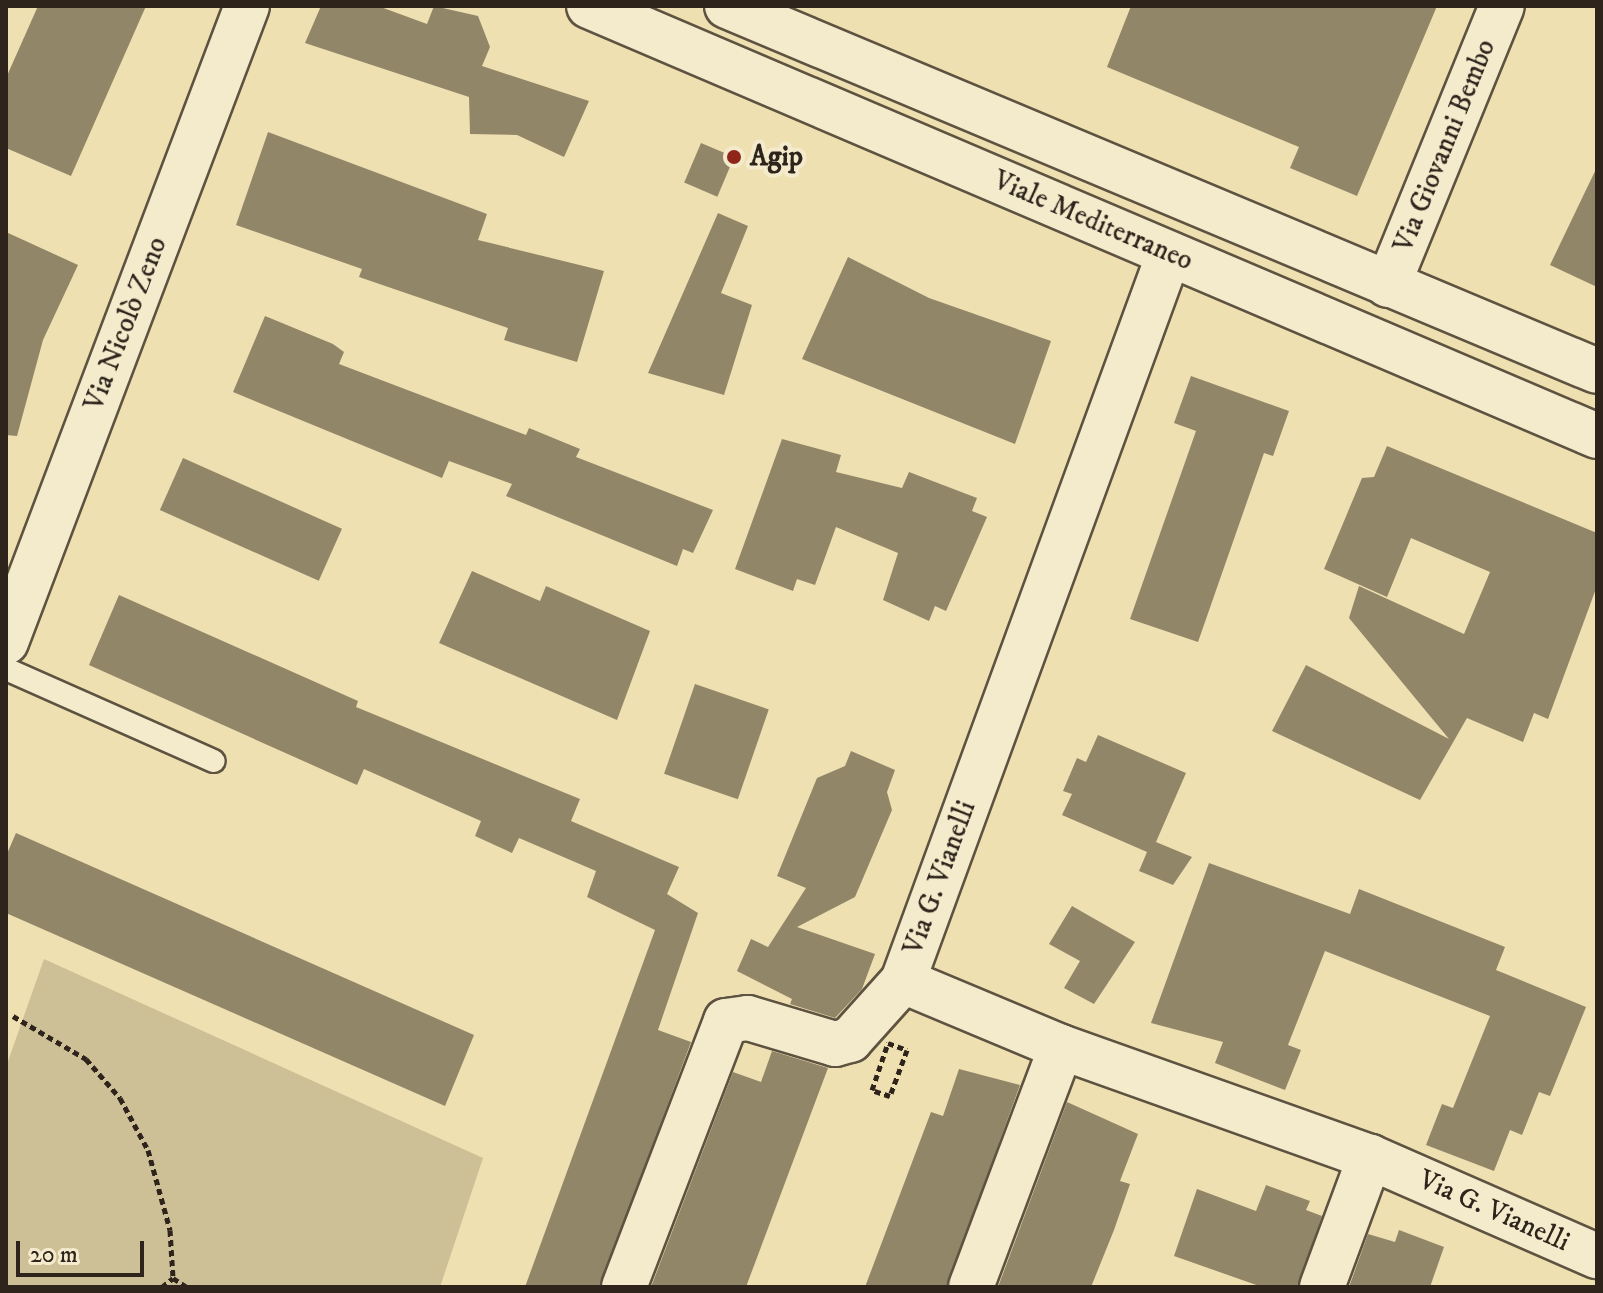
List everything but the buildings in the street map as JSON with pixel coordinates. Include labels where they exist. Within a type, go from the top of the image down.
[{"type":"street","name":"Via Nicolò Zeno","points":[[6,642],[247,6]]},
{"type":"street","name":"Viale Mediterraneo","points":[[589,6],[1597,436]]},
{"type":"street","points":[[727,6],[1597,371]]},
{"type":"street","name":"Via Giovanni Bembo","points":[[1388,285],[1502,6]]},
{"type":"street","name":"Via G. Vianelli","points":[[1169,254],[903,981],[1061,1047],[1370,1157],[1597,1259]]},
{"type":"street","points":[[624,1287],[726,1021],[748,1018],[835,1044],[850,1040],[903,981]]},
{"type":"street","points":[[971,1287],[1061,1047]]},
{"type":"street","points":[[1322,1287],[1370,1157]]},
{"type":"street","points":[[1586,1287],[1597,1259]]},
{"type":"lane","points":[[6,669],[214,761]]},
{"type":"path","points":[[13,1016],[86,1059],[120,1098],[148,1150],[170,1230],[173,1278]]},
{"type":"path","points":[[888,1043],[907,1050],[890,1096],[872,1090],[888,1043]]},
{"type":"path","points":[[162,1287],[173,1278]]},
{"type":"path","points":[[173,1278],[187,1287]]},
{"type":"shaded area","points":[[44,959],[483,1158],[440,1287],[6,1287],[6,1067]]},
{"type":"place","name":"Agip","points":[[734,157]]}]
